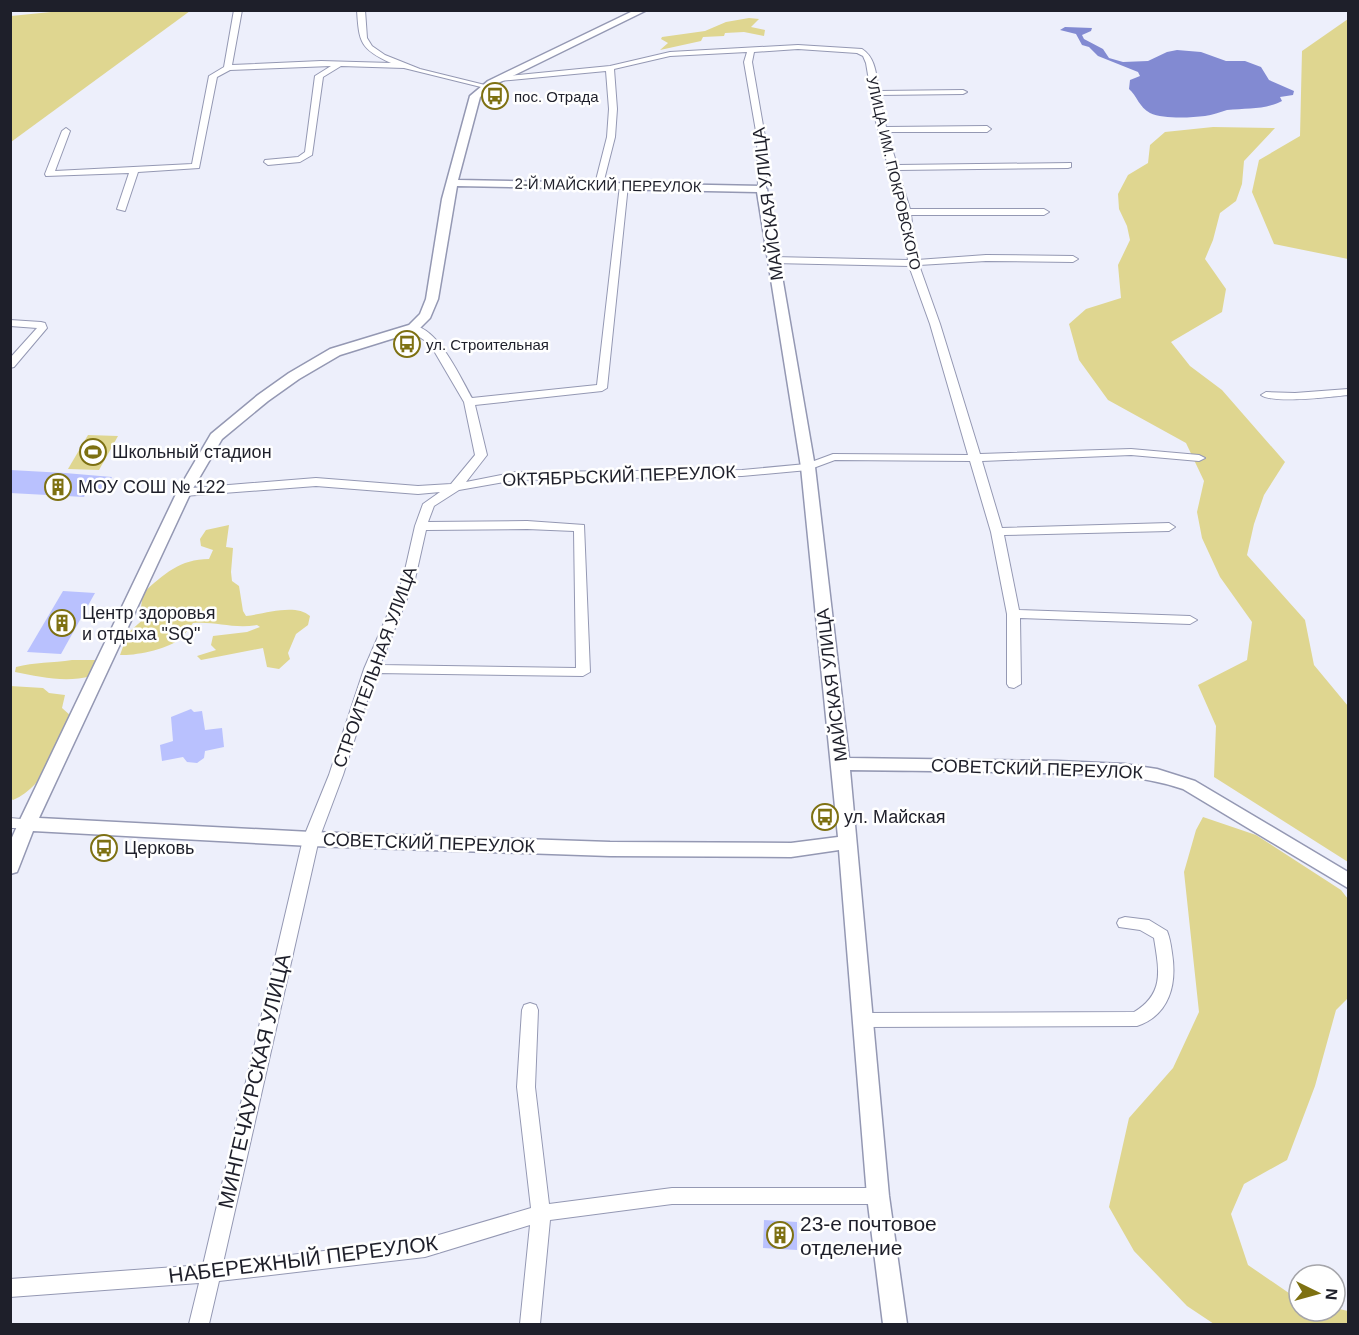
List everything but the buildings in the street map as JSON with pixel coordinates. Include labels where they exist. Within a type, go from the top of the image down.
[{"type":"street","points":[[228,68],[237,10]]},
{"type":"street","points":[[361,10],[363,38],[370,48],[382,56],[407,66],[485,86]]},
{"type":"street","points":[[10,867],[19,823],[184,492],[216,437],[263,398],[294,376],[335,352],[412,328],[426,315],[432,299],[448,199],[473,101],[485,86],[564,46],[644,10]]},
{"type":"street","name":"УЛИЦА ИМ. ПОКРОВСКОГО","points":[[499,79],[610,68],[670,54],[798,48],[859,51],[866,55],[870,63],[874,93],[891,168],[906,212],[912,263],[935,324],[978,458],[997,532],[1013,614],[1014,684]]},
{"type":"street","name":"МАЙСКАЯ УЛИЦА","points":[[752,50],[748,62],[761,137],[764,168],[762,189],[808,467],[841,764],[878,1196],[895,1324]]},
{"type":"street","points":[[268,162],[300,159],[309,153],[319,76],[340,64]]},
{"type":"street","points":[[66,130],[50,174],[196,166],[213,76],[228,68],[340,64],[407,66]]},
{"type":"street","points":[[599,184],[611,137],[613,109],[610,68]]},
{"type":"street","points":[[874,93],[963,92]]},
{"type":"street","points":[[882,130],[987,129]]},
{"type":"street","points":[[891,168],[1068,165]]},
{"type":"street","points":[[122,209],[134,170]]},
{"type":"street","name":"2-Й МАЙСКИЙ ПЕРЕУЛОК","points":[[453,183],[599,184],[762,189]]},
{"type":"street","points":[[470,402],[602,388],[624,185]]},
{"type":"street","points":[[906,212],[1044,212]]},
{"type":"street","points":[[773,260],[912,263],[986,258],[1073,259]]},
{"type":"street","points":[[10,323],[40,325],[42,328],[10,365]]},
{"type":"street","name":"СТРОИТЕЛЬНАЯ УЛИЦА","points":[[311,839],[336,775],[371,669],[408,579],[429,504],[455,487],[481,455],[470,402],[434,342],[412,328]]},
{"type":"street","points":[[1266,396],[1348,392]]},
{"type":"street","name":"ОКТЯБРЬСКИЙ ПЕРЕУЛОК","points":[[184,492],[316,482],[418,490],[455,487],[516,476],[742,473],[808,467],[833,457],[978,458],[1131,452],[1199,458]]},
{"type":"street","points":[[371,669],[583,672],[580,528],[527,525],[421,526]]},
{"type":"street","points":[[997,532],[1170,527]]},
{"type":"street","points":[[1013,614],[1190,620]]},
{"type":"street","name":"СОВЕТСКИЙ ПЕРЕУЛОК","points":[[841,764],[1025,766],[1137,771],[1166,776],[1189,785],[1348,881]]},
{"type":"street","name":"СОВЕТСКИЙ ПЕРЕУЛОК","points":[[19,823],[311,839],[610,849],[791,850],[847,842]]},
{"type":"street","name":"МИНГЕЧАУРСКАЯ УЛИЦА","points":[[199,1324],[311,839]]},
{"type":"street","points":[[862,1020],[1137,1019],[1150,1012],[1164,995],[1167,973],[1161,935],[1143,924],[1125,923]]},
{"type":"street","points":[[530,1010],[526,1087],[541,1213],[530,1324]]},
{"type":"street","name":"НАБЕРЕЖНЫЙ ПЕРЕУЛОК","points":[[10,1288],[209,1273],[425,1248],[541,1213],[672,1196],[878,1196]]},
{"type":"shaded area","points":[[61,11],[190,11],[11,142],[11,16]]},
{"type":"shaded area","points":[[749,18],[759,19],[751,27],[765,30],[764,36],[744,32],[725,33],[724,36],[703,37],[701,41],[660,50],[668,43],[661,39],[662,37],[705,31],[726,22]]},
{"type":"shaded area","points":[[1348,19],[1348,259],[1274,244],[1252,192],[1259,160],[1300,136],[1302,51]]},
{"type":"shaded area","points":[[1213,127],[1275,128],[1244,161],[1242,184],[1236,201],[1220,213],[1205,259],[1226,289],[1222,312],[1171,342],[1190,366],[1222,390],[1285,462],[1264,495],[1247,555],[1305,620],[1314,665],[1348,706],[1348,862],[1214,777],[1216,726],[1198,685],[1247,660],[1252,622],[1220,577],[1202,538],[1197,512],[1204,481],[1186,443],[1108,400],[1079,360],[1069,324],[1086,309],[1121,298],[1118,265],[1130,240],[1127,226],[1119,209],[1118,194],[1128,175],[1148,163],[1150,145],[1165,132]]},
{"type":"shaded area","name":"Школьный стадион","points":[[88,435],[118,436],[99,470],[68,469]]},
{"type":"shaded area","points":[[229,525],[226,547],[233,548],[232,581],[239,586],[246,616],[280,610],[296,610],[310,616],[308,625],[296,634],[288,653],[290,659],[279,669],[267,667],[263,648],[201,660],[197,656],[216,650],[211,645],[213,636],[247,632],[260,627],[201,623],[193,623],[181,638],[169,645],[143,653],[120,655],[128,633],[147,616],[141,607],[143,593],[173,569],[189,562],[209,559],[213,550],[201,546],[200,539],[206,530]]},
{"type":"shaded area","points":[[97,660],[91,676],[82,678],[53,678],[15,672],[16,667],[23,665]]},
{"type":"shaded area","points":[[10,686],[43,688],[49,693],[65,695],[62,708],[71,716],[55,753],[42,775],[24,794],[13,800],[10,798]]},
{"type":"shaded area","points":[[1203,817],[1256,835],[1341,890],[1348,899],[1348,998],[1336,1010],[1315,1086],[1287,1160],[1244,1184],[1231,1214],[1248,1265],[1287,1292],[1287,1323],[1347,1323],[1347,1311],[1348,1324],[1214,1324],[1187,1306],[1134,1251],[1109,1207],[1129,1118],[1173,1068],[1199,1012],[1184,872],[1196,830]]},
{"type":"water","points":[[1065,27],[1092,28],[1091,31],[1082,35],[1084,39],[1103,49],[1109,58],[1123,62],[1148,61],[1177,50],[1201,52],[1226,61],[1245,61],[1261,67],[1269,80],[1294,91],[1293,95],[1280,97],[1282,101],[1269,106],[1227,110],[1205,116],[1176,118],[1155,115],[1143,108],[1129,89],[1130,80],[1140,76],[1138,72],[1098,56],[1089,47],[1082,45],[1076,34],[1060,30]]},
{"type":"place","name":"пос. Отрада","points":[[495,96]]},
{"type":"place","name":"ул. Строительная","points":[[407,344]]},
{"type":"place","name":"Школьный стадион","points":[[93,452]]},
{"type":"place","name":"МОУ СОШ № 122","points":[[58,487]]},
{"type":"place","name":"Центр здоровья и отдыха \"SQ\"","points":[[62,623]]},
{"type":"place","name":"ул. Майская","points":[[825,817]]},
{"type":"place","name":"Церковь","points":[[104,848]]},
{"type":"place","name":"23-е почтовое отделение","points":[[780,1235]]}]
